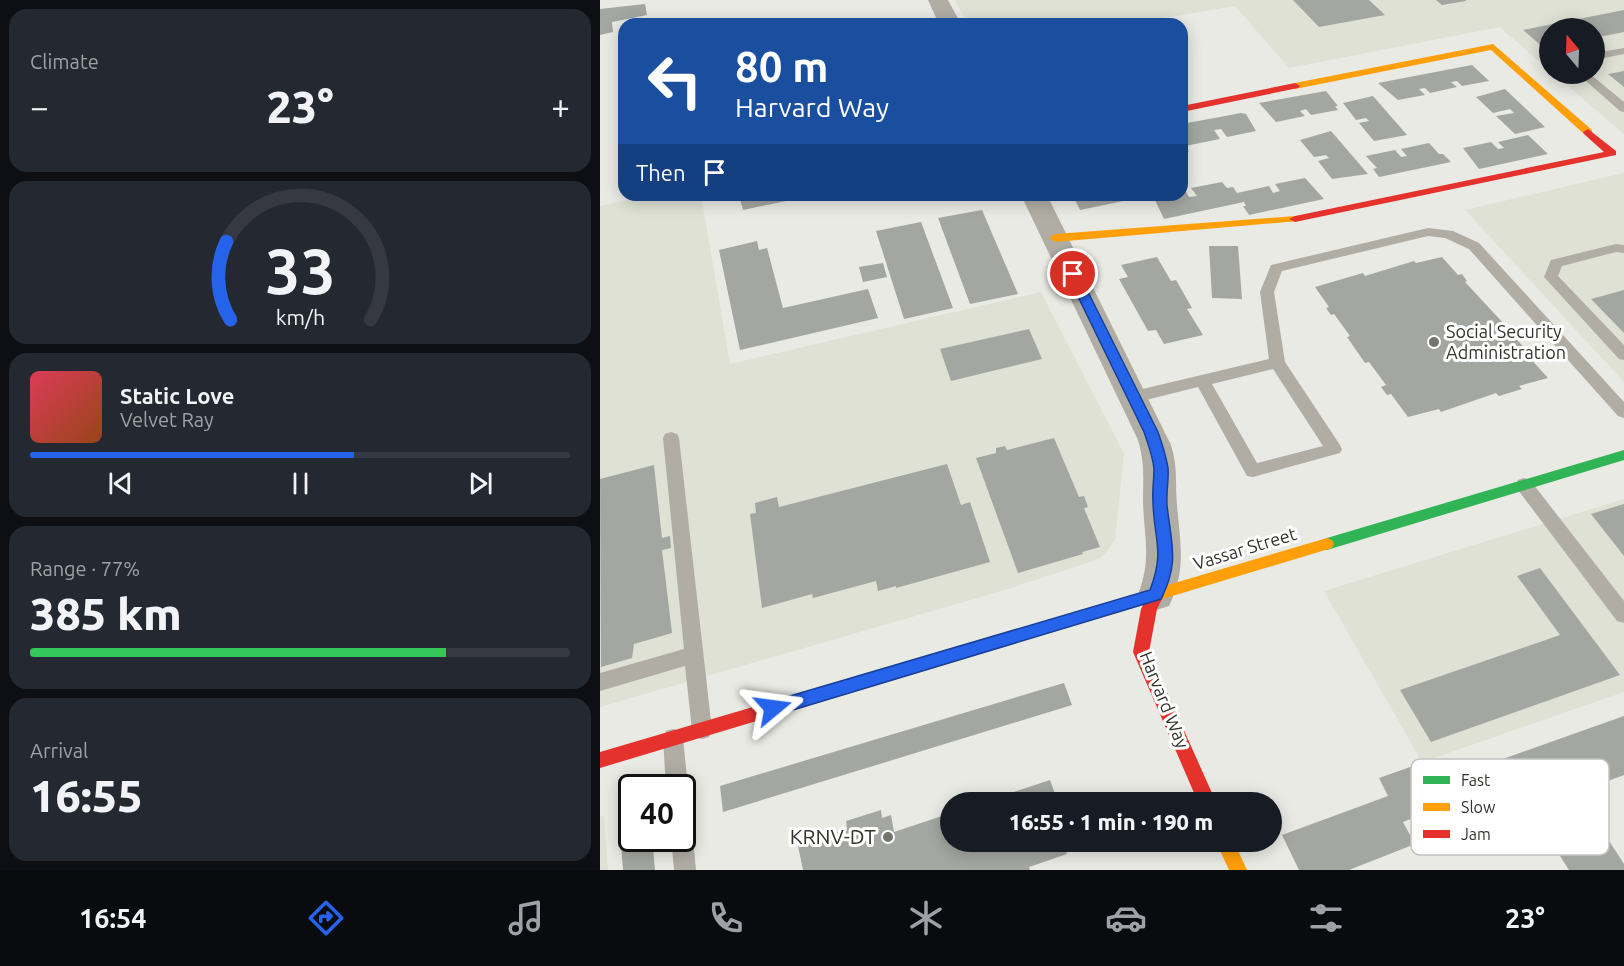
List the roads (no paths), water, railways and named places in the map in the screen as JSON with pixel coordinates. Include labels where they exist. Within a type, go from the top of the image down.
[{"type":"street","points":[[938,0],[947,18]]},
{"type":"street","points":[[1055,238],[1292,220],[1612,153],[1492,47],[1188,108]]},
{"type":"street","name":"Harvard Way","points":[[1037,201],[1151,432],[1161,468],[1160,502],[1167,555],[1165,571],[1149,609],[1141,652],[1203,792]]},
{"type":"street","name":"Vassar Street","points":[[600,760],[1624,455]]},
{"type":"street","points":[[1230,852],[1238,870]]},
{"type":"lane","points":[[1605,55],[1624,51]]},
{"type":"lane","points":[[1596,84],[1624,108]]},
{"type":"lane","points":[[1202,381],[1253,471],[1334,449],[1276,363],[1266,292],[1276,268],[1428,232],[1448,234],[1474,246],[1624,412]]},
{"type":"lane","points":[[1624,249],[1616,248],[1556,263],[1551,277],[1624,355]]},
{"type":"lane","points":[[1134,397],[1276,363]]},
{"type":"lane","points":[[671,438],[702,730]]},
{"type":"lane","points":[[1524,485],[1624,615]]},
{"type":"lane","points":[[600,682],[694,655]]},
{"type":"lane","points":[[673,738],[676,774]]},
{"type":"lane","points":[[683,852],[685,870]]},
{"type":"place","name":"Social Security Administration","points":[[1434,342]]},
{"type":"place","name":"KRNV-DT","points":[[888,837]]}]
